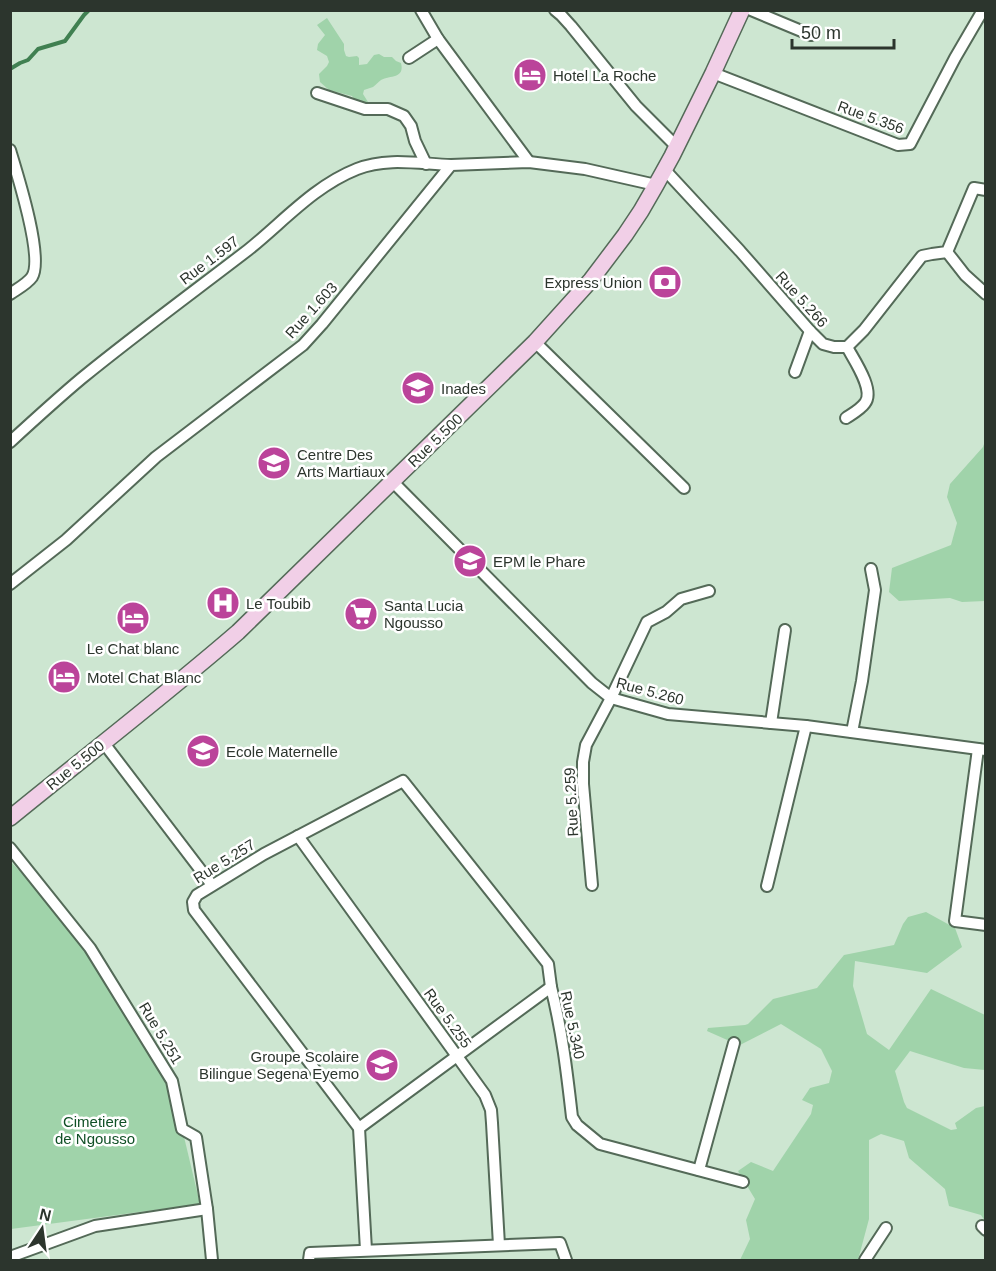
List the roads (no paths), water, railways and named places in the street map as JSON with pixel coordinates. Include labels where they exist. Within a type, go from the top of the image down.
[{"type":"main road","name":"Rue 5.500","points":[[10,818],[192,672],[238,632],[535,342],[591,280],[641,211],[676,147],[742,10]]},
{"type":"street","points":[[421,10],[438,39],[529,162]]},
{"type":"street","points":[[555,10],[572,26],[636,106],[676,147]]},
{"type":"street","points":[[751,10],[811,35]]},
{"type":"street","name":"Rue 5.356","points":[[713,73],[898,145],[910,144],[954,58],[983,10]]},
{"type":"street","points":[[409,58],[438,39]]},
{"type":"street","points":[[317,93],[365,109],[388,109],[404,116],[411,126],[426,164]]},
{"type":"street","points":[[10,150],[36,257],[32,276],[10,294]]},
{"type":"street","name":"Rue 1.597","points":[[10,442],[81,379],[330,183],[357,169],[383,162],[452,165]]},
{"type":"street","points":[[452,165],[529,162],[585,170],[656,185]]},
{"type":"street","name":"Rue 1.603","points":[[10,584],[66,540],[156,457],[303,345],[452,165]]},
{"type":"street","name":"Rue 5.266","points":[[664,170],[740,250],[823,344],[848,347]]},
{"type":"street","points":[[947,252],[974,188],[986,190]]},
{"type":"street","points":[[947,252],[965,275],[986,294]]},
{"type":"street","points":[[846,418],[865,404],[868,396],[867,386],[848,347],[922,256],[947,252]]},
{"type":"street","points":[[795,372],[810,331]]},
{"type":"street","points":[[535,342],[684,488]]},
{"type":"street","name":"Rue 5.260","points":[[393,482],[592,683],[611,698],[668,714],[806,726],[982,749]]},
{"type":"street","points":[[852,732],[875,590],[871,569]]},
{"type":"street","name":"Rue 5.259","points":[[592,885],[583,784],[586,745],[647,622],[666,612],[681,599],[709,591]]},
{"type":"street","points":[[771,723],[786,630]]},
{"type":"street","points":[[767,886],[806,726]]},
{"type":"street","points":[[103,742],[213,885]]},
{"type":"street","points":[[982,749],[955,921],[986,925]]},
{"type":"street","name":"Rue 5.257","points":[[359,1128],[194,910],[193,902],[197,895],[264,854],[403,781],[548,964],[551,987]]},
{"type":"street","name":"Rue 5.255","points":[[298,836],[485,1095],[491,1110],[499,1245]]},
{"type":"street","name":"Rue 5.251","points":[[10,848],[90,948],[172,1081],[182,1129],[196,1137],[212,1260]]},
{"type":"street","name":"Rue 5.340","points":[[359,1128],[551,987],[564,1047],[572,1117],[578,1125],[600,1144],[743,1182]]},
{"type":"street","points":[[699,1170],[734,1044]]},
{"type":"street","points":[[359,1128],[366,1250]]},
{"type":"street","points":[[10,1257],[95,1226],[207,1209]]},
{"type":"street","points":[[865,1260],[886,1228]]},
{"type":"street","points":[[309,1260],[310,1253],[560,1243],[566,1260]]},
{"type":"waterway","points":[[10,69],[28,60],[38,49],[65,41],[89,10]]},
{"type":"place","name":"Hotel La Roche","points":[[530,75]]},
{"type":"place","name":"Express Union","points":[[665,282]]},
{"type":"place","name":"Inades","points":[[418,388]]},
{"type":"place","name":"Centre Des Arts Martiaux","points":[[274,463]]},
{"type":"place","name":"EPM le Phare","points":[[470,561]]},
{"type":"place","name":"Le Toubib","points":[[223,603]]},
{"type":"place","name":"Santa Lucia Ngousso","points":[[361,614]]},
{"type":"place","name":"Le Chat blanc","points":[[133,618]]},
{"type":"place","name":"Motel Chat Blanc","points":[[64,677]]},
{"type":"place","name":"Ecole Maternelle","points":[[203,751]]},
{"type":"place","name":"Groupe Scolaire Bilingue Segena Eyemo","points":[[382,1065]]},
{"type":"park label","name":"Cimetiere de Ngousso","points":[[95,1130]]}]
